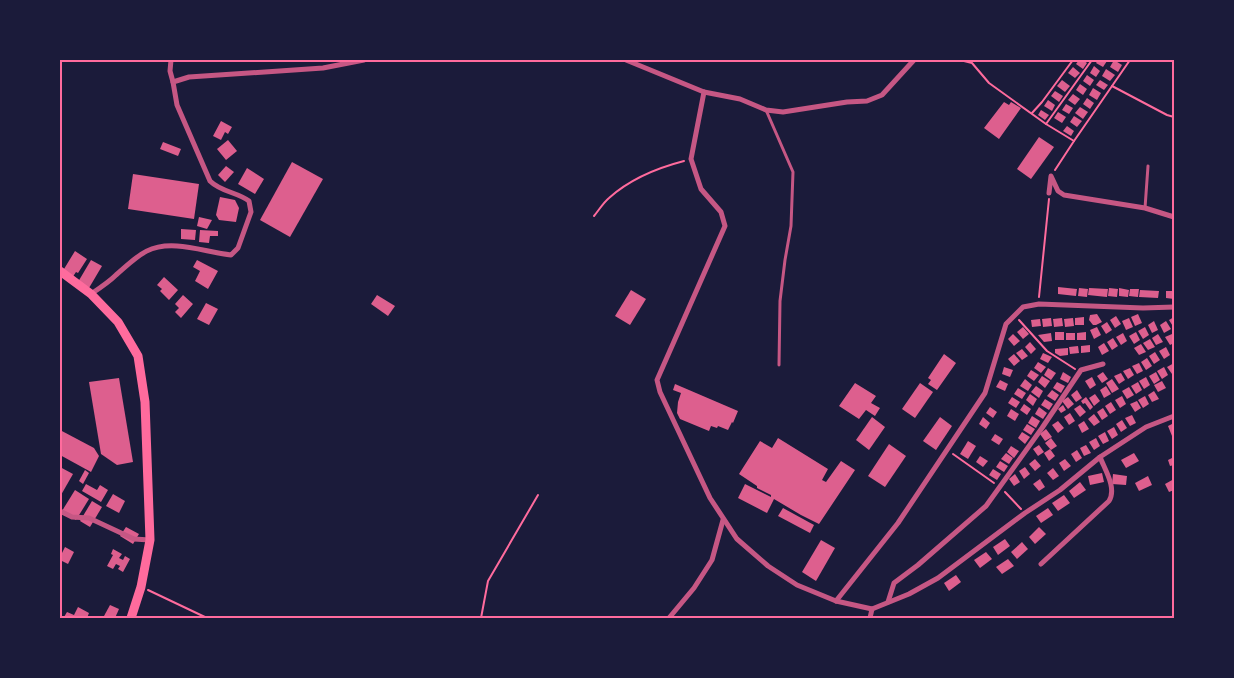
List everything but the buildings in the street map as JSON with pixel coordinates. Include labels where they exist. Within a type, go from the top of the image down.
[{"type":"main road","points":[[60,271],[92,294],[118,322],[138,356],[145,402],[150,540],[141,587],[131,618]]},
{"type":"street","points":[[92,294],[115,277],[140,253],[156,247],[178,246],[231,255],[238,248],[251,212],[249,201],[240,194],[217,188],[210,181],[177,105],[170,71],[171,60]]},
{"type":"street","points":[[173,82],[189,77],[323,68],[345,62],[364,60]]},
{"type":"street","points":[[626,60],[704,92],[740,99],[766,110],[783,112],[847,102],[867,101],[882,95],[914,60]]},
{"type":"street","points":[[704,92],[691,159],[702,189],[721,212],[725,226],[657,380],[660,392],[710,498],[723,520],[737,540],[768,566],[797,585],[836,601],[872,609],[909,594],[938,578],[1025,513],[1060,490],[1100,457],[1146,427],[1174,416]]},
{"type":"street","points":[[1050,193],[1051,176]]},
{"type":"street","points":[[1051,176],[1058,191],[1064,195],[1145,208],[1174,217]]},
{"type":"street","points":[[836,601],[898,523],[985,393],[1006,324],[1014,314],[1023,307],[1039,304],[1143,308],[1174,307]]},
{"type":"street","points":[[888,602],[894,583],[918,565],[986,506],[1081,370],[1104,364]]},
{"type":"street","points":[[1041,564],[1109,501],[1113,495],[1113,489],[1100,457]]},
{"type":"street","points":[[60,511],[72,517],[89,518],[134,538],[150,540]]},
{"type":"street","points":[[669,618],[694,588],[712,560],[723,520]]},
{"type":"street","points":[[870,618],[872,609]]},
{"type":"lane","points":[[766,110],[793,172],[791,226],[780,301],[780,365]]},
{"type":"lane","points":[[1145,208],[1148,166]]},
{"type":"path","points":[[960,60],[972,63],[989,83],[1046,124],[1074,141]]},
{"type":"path","points":[[1032,113],[1073,60]]},
{"type":"path","points":[[1046,124],[1092,60]]},
{"type":"path","points":[[1051,176],[1130,60]]},
{"type":"path","points":[[1112,86],[1174,117]]},
{"type":"path","points":[[594,216],[608,198],[634,181],[659,168],[691,159]]},
{"type":"path","points":[[1039,304],[1050,193]]},
{"type":"path","points":[[1014,314],[1047,351],[1076,369],[1081,370]]},
{"type":"path","points":[[947,449],[999,486],[1025,513]]},
{"type":"path","points":[[481,618],[488,581],[538,495]]},
{"type":"path","points":[[141,587],[207,618]]}]
